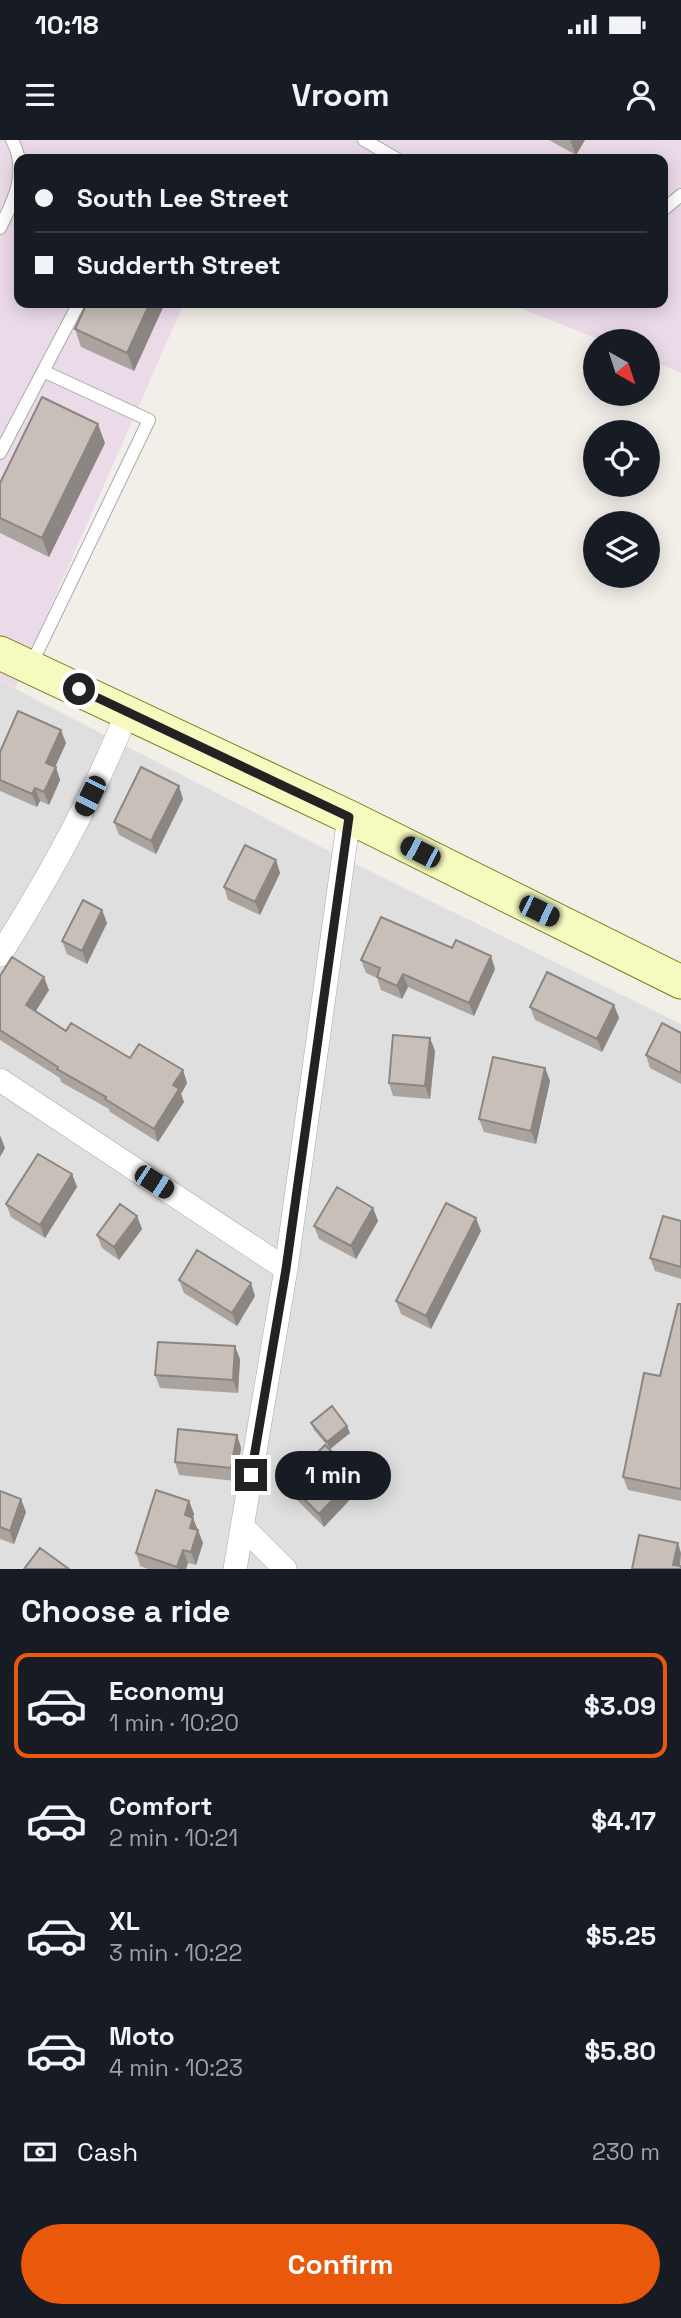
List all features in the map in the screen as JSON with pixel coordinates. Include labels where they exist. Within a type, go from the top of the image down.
[{"type":"street","points":[[0,653],[349,817],[681,982]]},
{"type":"street","points":[[0,955],[38,894],[79,819],[127,712]]},
{"type":"street","points":[[234,1569],[286,1269],[349,817]]},
{"type":"street","points":[[0,1080],[286,1269]]},
{"type":"street","points":[[243,1527],[285,1569]]},
{"type":"lane","points":[[364,140],[388,154]]},
{"type":"lane","points":[[0,228],[14,199]]},
{"type":"lane","points":[[0,453],[76,308]]},
{"type":"lane","points":[[30,667],[149,420],[43,371]]},
{"type":"shaded area","points":[[0,140],[681,140],[681,373],[660,364],[660,329],[583,329],[583,333],[520,308],[668,308],[668,154],[14,154],[14,308],[182,308],[15,688],[0,681]]},
{"type":"shaded area","points":[[0,681],[327,850],[681,1024],[681,1569],[0,1569]]},
{"type":"building","points":[[85,308],[148,308],[127,353],[75,329]]},
{"type":"building","points":[[42,397],[98,424],[42,538],[0,518],[0,483]]},
{"type":"building","points":[[18,711],[61,730],[46,763],[56,767],[44,792],[35,788],[32,794],[0,780],[0,752]]},
{"type":"building","points":[[141,767],[179,786],[151,841],[114,822]]},
{"type":"building","points":[[245,845],[276,860],[255,902],[224,887]]},
{"type":"building","points":[[83,900],[102,910],[82,951],[62,941]]},
{"type":"building","points":[[381,917],[452,948],[456,940],[491,956],[469,1003],[403,974],[397,986],[377,977],[380,968],[361,960]]},
{"type":"building","points":[[12,957],[44,977],[26,1005],[66,1031],[71,1023],[130,1058],[139,1044],[183,1070],[173,1085],[179,1089],[154,1129],[0,1030],[0,976]]},
{"type":"building","points":[[547,972],[614,1005],[597,1039],[530,1007]]},
{"type":"building","points":[[662,1023],[681,1033],[681,1073],[646,1055]]},
{"type":"building","points":[[393,1035],[430,1038],[425,1086],[389,1083]]},
{"type":"building","points":[[493,1057],[545,1068],[531,1131],[479,1119]]},
{"type":"building","points":[[38,1154],[72,1174],[40,1225],[6,1204]]},
{"type":"building","points":[[337,1187],[373,1208],[351,1246],[314,1226]]},
{"type":"building","points":[[446,1203],[476,1218],[426,1316],[396,1301]]},
{"type":"building","points":[[120,1204],[137,1216],[114,1247],[97,1235]]},
{"type":"building","points":[[663,1216],[681,1221],[681,1267],[650,1258]]},
{"type":"building","points":[[197,1250],[251,1283],[232,1313],[179,1280]]},
{"type":"building","points":[[678,1304],[681,1304],[681,1489],[623,1477],[644,1373],[660,1376]]},
{"type":"building","points":[[158,1342],[235,1346],[233,1380],[155,1375]]},
{"type":"building","points":[[332,1406],[347,1426],[327,1442],[311,1423]]},
{"type":"building","points":[[178,1429],[237,1435],[231,1468],[175,1462]]},
{"type":"building","points":[[325,1445],[356,1475],[319,1514],[288,1483]]},
{"type":"building","points":[[156,1490],[189,1501],[185,1515],[193,1518],[190,1528],[198,1530],[191,1552],[183,1550],[177,1567],[136,1553]]},
{"type":"building","points":[[0,1491],[21,1499],[10,1531],[0,1527]]},
{"type":"building","points":[[639,1535],[678,1543],[673,1565],[681,1566],[681,1569],[632,1569]]},
{"type":"building","points":[[40,1548],[69,1569],[24,1569]]},
{"type":"route","points":[[79,689],[349,817],[286,1269],[251,1475]]}]
